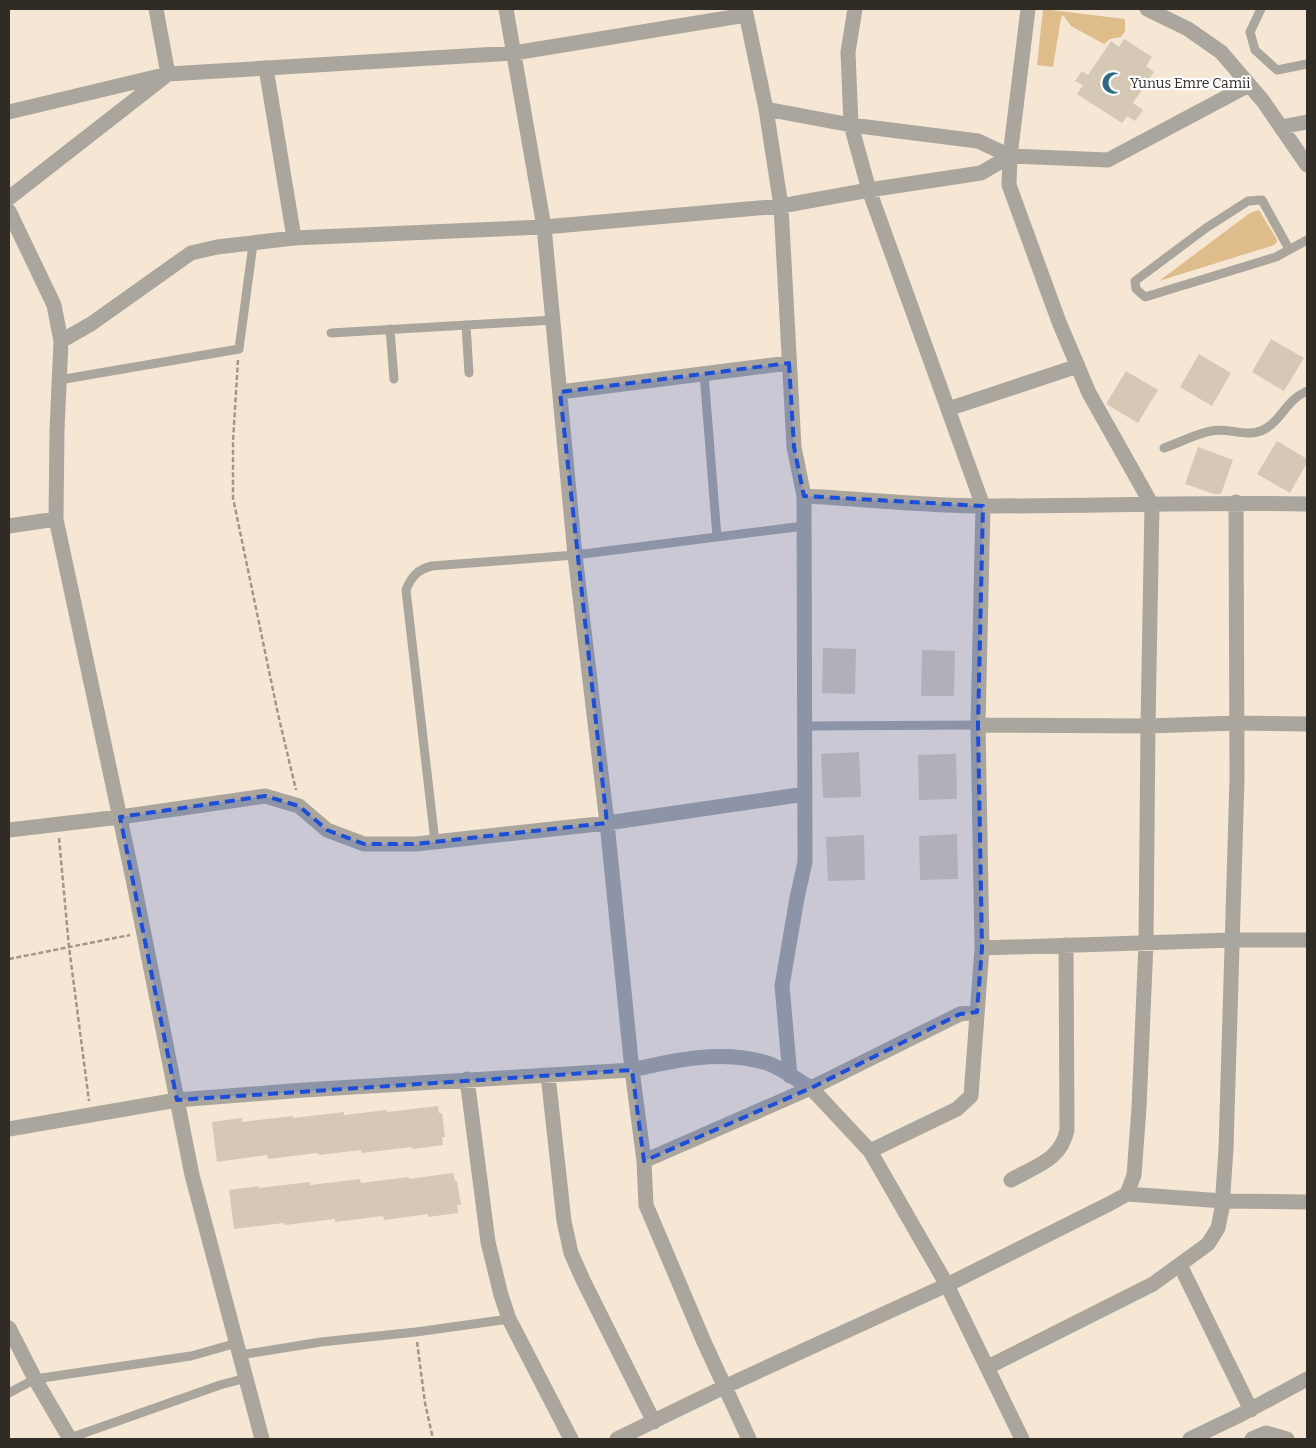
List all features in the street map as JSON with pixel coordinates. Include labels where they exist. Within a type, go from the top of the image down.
[{"type":"street","points":[[156,9],[168,74]]},
{"type":"street","points":[[506,9],[544,227],[575,555],[607,823],[632,1070],[644,1161],[646,1205],[724,1387],[749,1439]]},
{"type":"street","points":[[855,9],[848,52],[851,125],[870,190],[983,506],[978,725],[982,948],[971,1096],[957,1109],[870,1151]]},
{"type":"street","points":[[1028,9],[1010,156],[1009,185],[1059,322],[1089,393],[1152,505],[1146,943],[1137,1136],[1134,1174],[1127,1194]]},
{"type":"street","points":[[1147,9],[1188,29],[1221,52],[1263,101],[1307,165]]},
{"type":"street","points":[[9,112],[168,74],[514,53],[746,12],[766,108],[781,206],[794,448],[804,496],[805,862],[782,986],[790,1076]]},
{"type":"street","points":[[266,68],[294,238]]},
{"type":"street","points":[[9,198],[168,74]]},
{"type":"street","points":[[766,108],[851,125],[978,141],[1010,156],[1108,160],[1249,85]]},
{"type":"street","points":[[1281,128],[1307,122]]},
{"type":"street","points":[[61,340],[92,324],[191,254],[217,247],[294,238],[544,227],[781,206],[981,173],[1010,156]]},
{"type":"street","points":[[9,211],[54,305],[61,340],[56,519],[120,817],[192,1175],[262,1439]]},
{"type":"street","points":[[560,392],[789,363]]},
{"type":"street","points":[[948,409],[1078,366]]},
{"type":"street","points":[[804,496],[983,506],[1152,505],[1236,502],[1307,504]]},
{"type":"street","points":[[988,1367],[1152,1284],[1208,1244],[1218,1228],[1223,1201],[1237,779],[1236,502]]},
{"type":"street","points":[[9,526],[56,519]]},
{"type":"street","points":[[978,725],[1148,726],[1237,723],[1307,724]]},
{"type":"street","points":[[9,830],[120,817],[265,796],[299,806],[327,830],[364,844],[416,844],[607,823],[805,794]]},
{"type":"street","points":[[982,948],[1232,940],[1307,940]]},
{"type":"street","points":[[1011,1180],[1053,1157],[1061,1148],[1065,1139],[1067,1130],[1066,946]]},
{"type":"street","points":[[644,1161],[811,1088],[960,1014],[977,1012]]},
{"type":"street","points":[[9,1129],[176,1100],[467,1079],[632,1070],[672,1060],[727,1056],[768,1064],[811,1088],[870,1151],[947,1285],[1022,1439]]},
{"type":"street","points":[[548,1075],[564,1221],[571,1252],[576,1267],[654,1422]]},
{"type":"street","points":[[467,1079],[488,1242],[494,1269],[510,1320],[571,1439]]},
{"type":"street","points":[[617,1439],[724,1387],[947,1285],[1127,1194],[1223,1201],[1307,1202]]},
{"type":"street","points":[[1180,1265],[1251,1410]]},
{"type":"street","points":[[9,1328],[35,1379],[70,1439]]},
{"type":"street","points":[[1190,1439],[1251,1410],[1307,1379]]},
{"type":"street","points":[[1252,1439],[1266,1433],[1287,1439]]},
{"type":"lane","points":[[1261,9],[1250,32],[1255,50],[1277,70],[1307,64]]},
{"type":"lane","points":[[1289,249],[1262,200],[1248,201],[1206,228],[1134,281],[1136,289],[1145,297],[1276,257],[1307,240]]},
{"type":"lane","points":[[59,380],[239,349],[253,244]]},
{"type":"lane","points":[[331,333],[553,320]]},
{"type":"lane","points":[[466,325],[469,373]]},
{"type":"lane","points":[[390,329],[394,379]]},
{"type":"lane","points":[[704,374],[718,537]]},
{"type":"lane","points":[[1164,448],[1210,431],[1223,430],[1248,434],[1264,430],[1273,423],[1289,402],[1307,391]]},
{"type":"lane","points":[[435,842],[406,590],[409,582],[419,571],[432,566],[575,555],[804,526]]},
{"type":"lane","points":[[805,726],[978,725]]},
{"type":"lane","points":[[9,1393],[35,1379],[238,1349],[416,1332],[510,1320]]},
{"type":"lane","points":[[70,1439],[246,1378]]},
{"type":"path","points":[[239,349],[233,441],[233,498],[299,806]]},
{"type":"path","points":[[58,824],[69,947],[91,1115]]},
{"type":"path","points":[[9,959],[143,932]]},
{"type":"path","points":[[416,1332],[425,1404],[433,1439]]},
{"type":"highlighted area","points":[[789,363],[794,447],[804,496],[983,506],[978,725],[982,948],[977,1012],[960,1014],[811,1088],[644,1161],[632,1070],[177,1100],[120,817],[265,796],[299,806],[327,830],[364,844],[416,844],[607,823],[560,392]]},
{"type":"shaded area","points":[[1043,9],[1125,19],[1125,31],[1121,37],[1110,39],[1104,44],[1071,26],[1063,15],[1053,67],[1037,65]]},
{"type":"shaded area","points":[[1259,210],[1276,238],[1277,242],[1274,245],[1159,281],[1250,213]]},
{"type":"building","name":"Yunus Emre Camii","points":[[1124,39],[1152,57],[1146,66],[1154,72],[1133,103],[1143,110],[1135,121],[1127,116],[1122,123],[1077,94],[1083,85],[1075,81],[1082,71],[1088,75],[1111,41],[1119,47]]},
{"type":"building","points":[[1271,339],[1304,358],[1284,391],[1252,372]]},
{"type":"building","points":[[1199,354],[1231,373],[1212,406],[1180,387]]},
{"type":"building","points":[[1126,371],[1158,390],[1138,423],[1106,404]]},
{"type":"building","points":[[1277,441],[1307,459],[1307,463],[1290,493],[1257,474]]},
{"type":"building","points":[[1198,447],[1233,460],[1221,494],[1214,494],[1185,484]]},
{"type":"building","points":[[823,648],[856,649],[855,694],[822,693]]},
{"type":"building","points":[[922,650],[955,651],[954,696],[921,696]]},
{"type":"building","points":[[859,752],[861,797],[823,798],[821,754]]},
{"type":"building","points":[[956,754],[957,799],[919,800],[918,755]]},
{"type":"building","points":[[957,834],[958,879],[920,880],[919,836]]},
{"type":"building","points":[[864,835],[865,880],[828,881],[826,837]]},
{"type":"building","points":[[438,1106],[439,1113],[442,1113],[445,1137],[442,1137],[443,1145],[362,1153],[361,1150],[319,1155],[318,1153],[268,1159],[267,1155],[217,1162],[212,1122],[242,1118],[242,1122],[344,1112],[344,1115],[387,1110],[387,1112]]},
{"type":"building","points":[[453,1173],[455,1181],[457,1181],[461,1205],[457,1205],[458,1213],[428,1217],[428,1214],[384,1220],[383,1216],[335,1222],[335,1219],[234,1229],[229,1190],[310,1182],[310,1185],[360,1179],[361,1183]]},
{"type":"place","name":"Yunus Emre Camii","points":[[1113,83]]}]
